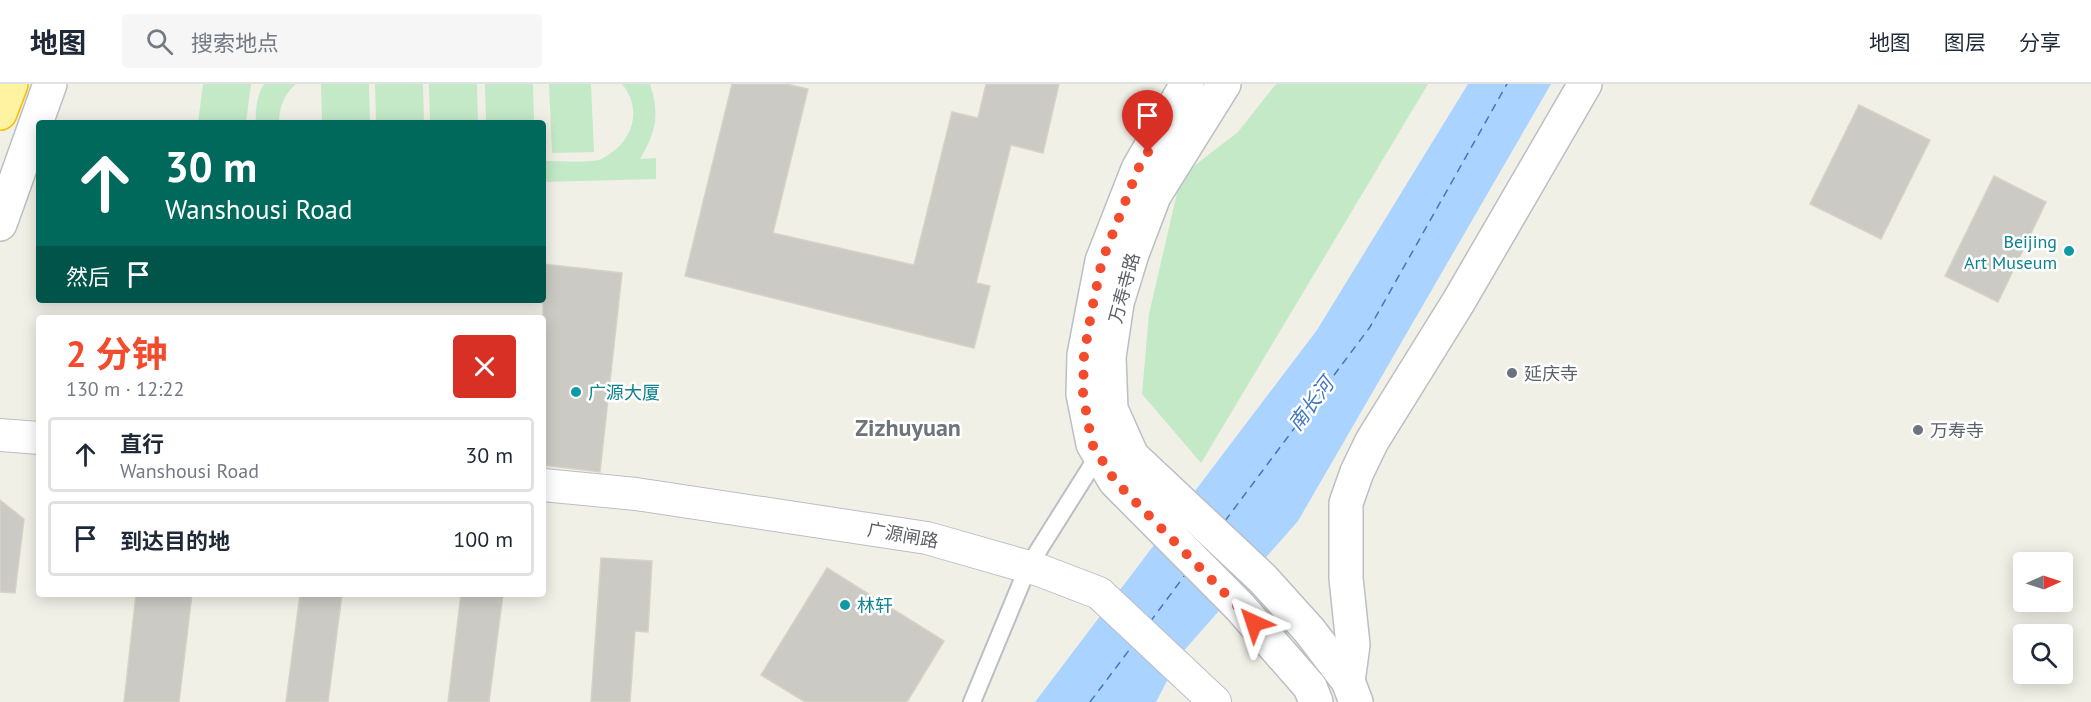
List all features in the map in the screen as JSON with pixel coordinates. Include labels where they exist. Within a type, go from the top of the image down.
[{"type":"highway","points":[[0,113],[11,84]]},
{"type":"street","points":[[37,120],[50,84]]},
{"type":"street","points":[[1187,84],[1138,169],[1102,261],[1084,355],[1083,394],[1092,444],[1115,481],[1162,507],[1263,579],[1309,630],[1352,691]]},
{"type":"street","name":"万寿寺路","points":[[1162,507],[1132,456],[1111,410],[1109,357],[1117,303],[1132,254],[1154,196],[1224,84]]},
{"type":"street","points":[[1352,691],[1353,645],[1346,578],[1346,503],[1372,441],[1460,301],[1585,84]]},
{"type":"street","points":[[0,224],[36,123]]},
{"type":"street","points":[[0,435],[36,438]]},
{"type":"street","name":"广源闸路","points":[[546,485],[636,494],[927,538],[1028,567],[1100,594],[1206,697]]},
{"type":"street","points":[[1162,507],[1240,607],[1310,687],[1316,702]]},
{"type":"lane","points":[[972,702],[1028,567],[1099,454]]},
{"type":"green space","points":[[203,84],[251,84],[246,120],[198,120]]},
{"type":"green space","points":[[264,84],[296,84],[288,92],[283,102],[279,120],[256,120],[260,93]]},
{"type":"green space","points":[[321,84],[369,84],[370,120],[322,120]]},
{"type":"green space","points":[[375,84],[423,84],[424,120],[376,120]]},
{"type":"green space","points":[[429,84],[477,84],[478,120],[430,120]]},
{"type":"green space","points":[[485,84],[533,84],[534,120],[486,120]]},
{"type":"green space","points":[[549,84],[591,84],[594,152],[552,153]]},
{"type":"green space","points":[[622,84],[650,84],[655,105],[655,123],[650,140],[640,159],[656,158],[656,179],[546,182],[546,161],[599,160],[611,153],[626,139],[633,121],[632,102]]},
{"type":"green space","points":[[1276,84],[1428,84],[1201,463],[1142,394],[1149,314],[1181,176],[1238,132]]},
{"type":"water","name":"南长河","points":[[1468,84],[1551,84],[1298,521],[1181,654],[1156,702],[1035,702],[1317,330]]},
{"type":"building","points":[[732,84],[786,84],[808,89],[773,233],[914,265],[952,112],[978,118],[986,84],[1059,84],[1043,153],[1011,145],[976,283],[990,286],[974,348],[685,276]]},
{"type":"building","points":[[1859,105],[1930,140],[1881,239],[1810,204]]},
{"type":"building","points":[[1994,176],[2046,202],[1998,302],[1945,276]]},
{"type":"building","name":"广源大厦","points":[[546,264],[622,273],[600,472],[546,465],[546,315],[543,315],[543,303],[546,303]]},
{"type":"building","points":[[0,500],[24,519],[15,593],[0,592]]},
{"type":"building","points":[[601,558],[652,561],[648,632],[635,631],[630,702],[591,702]]},
{"type":"building","name":"林轩","points":[[827,568],[944,641],[907,702],[805,702],[761,675]]},
{"type":"building","points":[[136,597],[192,597],[179,702],[124,702]]},
{"type":"building","points":[[300,597],[342,597],[328,702],[286,702]]},
{"type":"building","points":[[461,597],[503,597],[489,702],[448,702]]},
{"type":"ferry route","points":[[1225,521],[1370,327],[1507,84]]},
{"type":"ferry route","points":[[1150,622],[1185,575]]},
{"type":"ferry route","points":[[1090,702],[1133,645]]},
{"type":"place","name":"Beijing Art Museum","points":[[2069,251]]},
{"type":"place","name":"延庆寺","points":[[1512,373]]},
{"type":"place","name":"广源大厦","points":[[576,392]]},
{"type":"place","name":"万寿寺","points":[[1918,430]]},
{"type":"place","name":"林轩","points":[[845,605]]},
{"type":"district","name":"Zizhuyuan","points":[[908,427]]},
{"type":"route","points":[[1148,152],[1138,169],[1102,261],[1092,309],[1084,355],[1083,394],[1092,444],[1115,481],[1254,623]]}]
